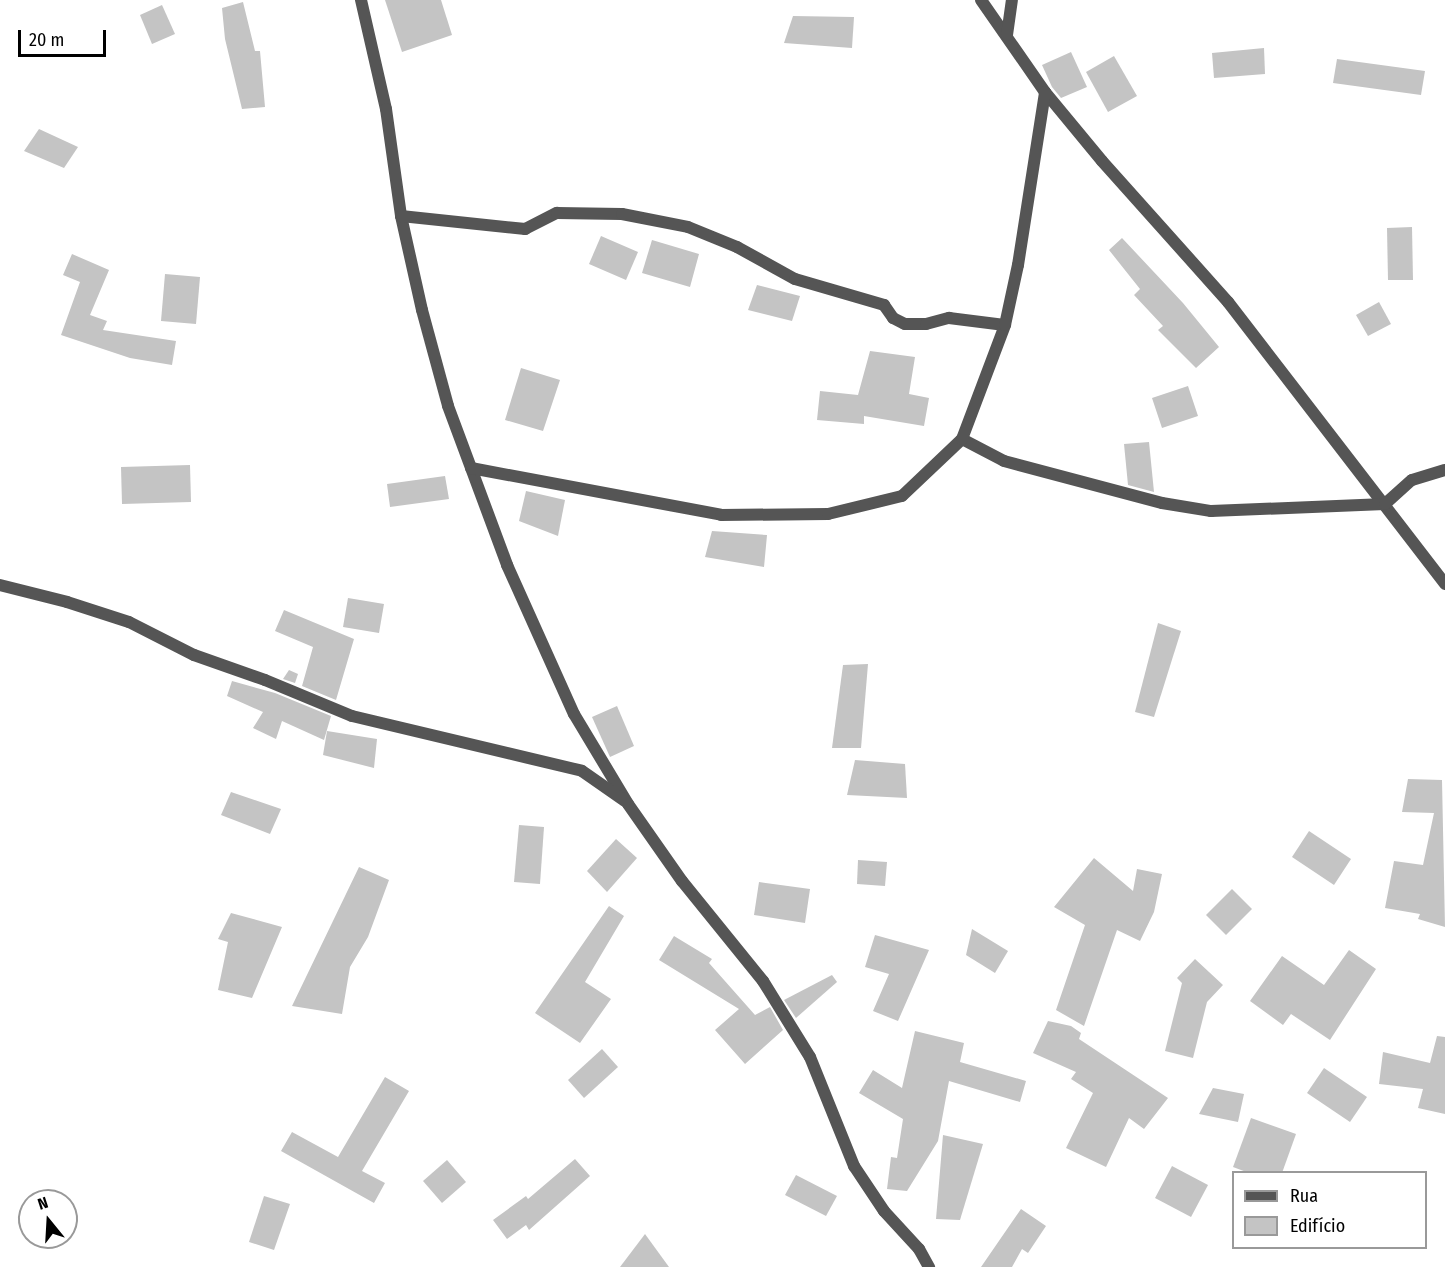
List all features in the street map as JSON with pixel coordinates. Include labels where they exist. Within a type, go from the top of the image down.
[{"type":"street","points":[[361,0],[386,109],[401,216],[422,310],[448,406],[507,565],[574,714],[628,804],[682,881],[763,981],[810,1057],[854,1166],[884,1211],[919,1249],[929,1267]]},
{"type":"street","points":[[981,0],[1045,92],[1102,161],[1228,302],[1445,584]]},
{"type":"street","points":[[1007,35],[1012,0]]},
{"type":"street","points":[[471,468],[721,514],[828,514],[902,496],[962,439],[1005,325],[1018,265],[1045,92]]},
{"type":"street","points":[[401,216],[525,229],[557,213],[622,214],[688,227],[737,247],[795,279],[885,305],[893,318],[905,324],[926,324],[949,318],[1005,325]]},
{"type":"street","points":[[962,439],[1004,461],[1162,503],[1211,511],[1385,504],[1412,480],[1445,470]]},
{"type":"street","points":[[0,585],[67,602],[129,622],[194,655],[266,680],[352,716],[582,771],[628,804]]},
{"type":"building","points":[[385,0],[441,0],[452,35],[402,52]]},
{"type":"building","points":[[243,2],[255,51],[260,51],[265,107],[242,109],[225,39],[222,8]]},
{"type":"building","points":[[162,5],[175,34],[152,44],[140,15]]},
{"type":"building","points":[[793,16],[854,17],[852,48],[784,43]]},
{"type":"building","points":[[1264,48],[1265,74],[1214,78],[1212,53]]},
{"type":"building","points":[[1071,52],[1087,87],[1061,98],[1052,87],[1042,65]]},
{"type":"building","points":[[1114,56],[1137,96],[1108,112],[1086,72]]},
{"type":"building","points":[[1337,59],[1425,71],[1421,95],[1333,83]]},
{"type":"building","points":[[39,129],[78,147],[64,168],[24,151]]},
{"type":"building","points":[[1412,227],[1413,280],[1388,280],[1387,228]]},
{"type":"building","points":[[601,236],[638,252],[626,280],[589,264]]},
{"type":"building","points":[[1122,238],[1183,303],[1219,347],[1196,368],[1158,330],[1163,326],[1134,295],[1140,289],[1109,250]]},
{"type":"building","points":[[652,240],[699,254],[690,287],[642,273]]},
{"type":"building","points":[[72,254],[109,270],[90,315],[107,321],[103,330],[176,341],[172,365],[130,358],[61,335],[80,282],[63,275]]},
{"type":"building","points":[[165,274],[200,277],[196,324],[161,321]]},
{"type":"building","points":[[757,285],[800,296],[792,321],[748,310]]},
{"type":"building","points":[[1379,302],[1391,324],[1368,336],[1356,315]]},
{"type":"building","points":[[870,351],[915,357],[909,394],[929,398],[924,426],[864,416],[864,424],[817,420],[820,391],[858,395]]},
{"type":"building","points":[[521,368],[560,380],[543,431],[505,420]]},
{"type":"building","points":[[1188,386],[1198,416],[1162,428],[1152,398]]},
{"type":"building","points":[[1149,442],[1154,492],[1128,485],[1124,444]]},
{"type":"building","points":[[190,465],[191,502],[122,504],[121,467]]},
{"type":"building","points":[[445,476],[449,499],[390,507],[387,484]]},
{"type":"building","points":[[526,491],[565,500],[558,536],[519,521]]},
{"type":"building","points":[[712,531],[767,535],[764,567],[705,557]]},
{"type":"building","points":[[348,598],[384,604],[379,633],[343,627]]},
{"type":"building","points":[[284,610],[354,639],[336,700],[302,686],[313,647],[275,631]]},
{"type":"building","points":[[1158,623],[1181,631],[1154,717],[1135,712]]},
{"type":"building","points":[[868,664],[861,748],[832,748],[843,665]]},
{"type":"building","points":[[289,670],[298,674],[295,683],[283,679]]},
{"type":"building","points":[[232,681],[275,693],[331,716],[324,740],[282,721],[276,739],[253,728],[263,712],[227,696]]},
{"type":"building","points":[[617,706],[634,746],[610,757],[592,717]]},
{"type":"building","points":[[327,731],[377,739],[374,768],[323,755]]},
{"type":"building","points":[[855,760],[905,764],[907,798],[847,795]]},
{"type":"building","points":[[1408,779],[1442,780],[1445,927],[1418,919],[1420,914],[1385,908],[1394,861],[1423,865],[1434,813],[1402,812]]},
{"type":"building","points":[[231,792],[281,809],[270,834],[221,815]]},
{"type":"building","points":[[519,825],[544,827],[540,884],[514,882]]},
{"type":"building","points":[[1309,831],[1351,859],[1334,885],[1292,857]]},
{"type":"building","points":[[616,839],[637,858],[607,892],[587,871]]},
{"type":"building","points":[[1094,858],[1133,891],[1137,869],[1162,874],[1154,912],[1140,941],[1117,930],[1084,1026],[1056,1010],[1085,925],[1054,907]]},
{"type":"building","points":[[858,860],[887,862],[885,886],[857,884]]},
{"type":"building","points":[[359,867],[389,880],[368,937],[350,967],[342,1014],[292,1006]]},
{"type":"building","points":[[759,882],[810,889],[805,923],[754,915]]},
{"type":"building","points":[[1232,889],[1252,909],[1226,935],[1206,915]]},
{"type":"building","points":[[609,906],[624,916],[585,982],[611,999],[580,1043],[535,1013]]},
{"type":"building","points":[[231,913],[282,927],[252,998],[218,990],[228,942],[218,939]]},
{"type":"building","points":[[972,929],[1008,951],[995,973],[966,955]]},
{"type":"building","points":[[875,935],[929,950],[898,1021],[873,1011],[889,974],[865,967]]},
{"type":"building","points":[[674,936],[712,959],[709,963],[755,1015],[770,1007],[783,1030],[745,1064],[715,1030],[739,1009],[659,960]]},
{"type":"building","points":[[1349,950],[1376,969],[1330,1040],[1291,1014],[1283,1025],[1250,1001],[1282,956],[1324,985]]},
{"type":"building","points":[[1195,959],[1223,985],[1207,1002],[1193,1058],[1165,1051],[1182,983],[1177,978]]},
{"type":"building","points":[[832,975],[837,982],[796,1018],[784,1000]]},
{"type":"building","points":[[1048,1021],[1071,1026],[1081,1033],[1079,1039],[1168,1098],[1144,1129],[1129,1118],[1106,1167],[1066,1148],[1093,1093],[1071,1079],[1076,1072],[1033,1053]]},
{"type":"building","points":[[915,1031],[964,1043],[960,1062],[1026,1081],[1020,1102],[949,1081],[938,1141],[907,1191],[887,1189],[891,1157],[897,1158],[903,1119],[859,1093],[873,1070],[902,1088]]},
{"type":"building","points":[[1437,1036],[1445,1037],[1445,1114],[1418,1108],[1423,1089],[1379,1084],[1383,1052],[1430,1063]]},
{"type":"building","points":[[602,1049],[618,1067],[584,1098],[568,1080]]},
{"type":"building","points":[[1324,1068],[1367,1097],[1350,1122],[1307,1093]]},
{"type":"building","points":[[385,1077],[409,1091],[362,1171],[385,1183],[374,1203],[281,1151],[292,1132],[338,1157]]},
{"type":"building","points":[[1213,1088],[1244,1094],[1238,1122],[1199,1114]]},
{"type":"building","points":[[1251,1118],[1296,1134],[1283,1171],[1244,1171],[1233,1167]]},
{"type":"building","points":[[943,1135],[983,1144],[960,1220],[936,1219]]},
{"type":"building","points":[[575,1159],[590,1176],[529,1230],[526,1225],[507,1239],[493,1220],[526,1196],[528,1199]]},
{"type":"building","points":[[447,1160],[466,1182],[442,1203],[423,1181]]},
{"type":"building","points":[[1172,1166],[1208,1185],[1191,1217],[1155,1198]]},
{"type":"building","points":[[796,1175],[837,1196],[826,1216],[785,1195]]},
{"type":"building","points":[[264,1196],[290,1204],[274,1250],[249,1242]]},
{"type":"building","points":[[1021,1209],[1046,1226],[1028,1253],[1022,1249],[1012,1267],[981,1267]]},
{"type":"building","points":[[645,1234],[669,1267],[620,1267]]}]
